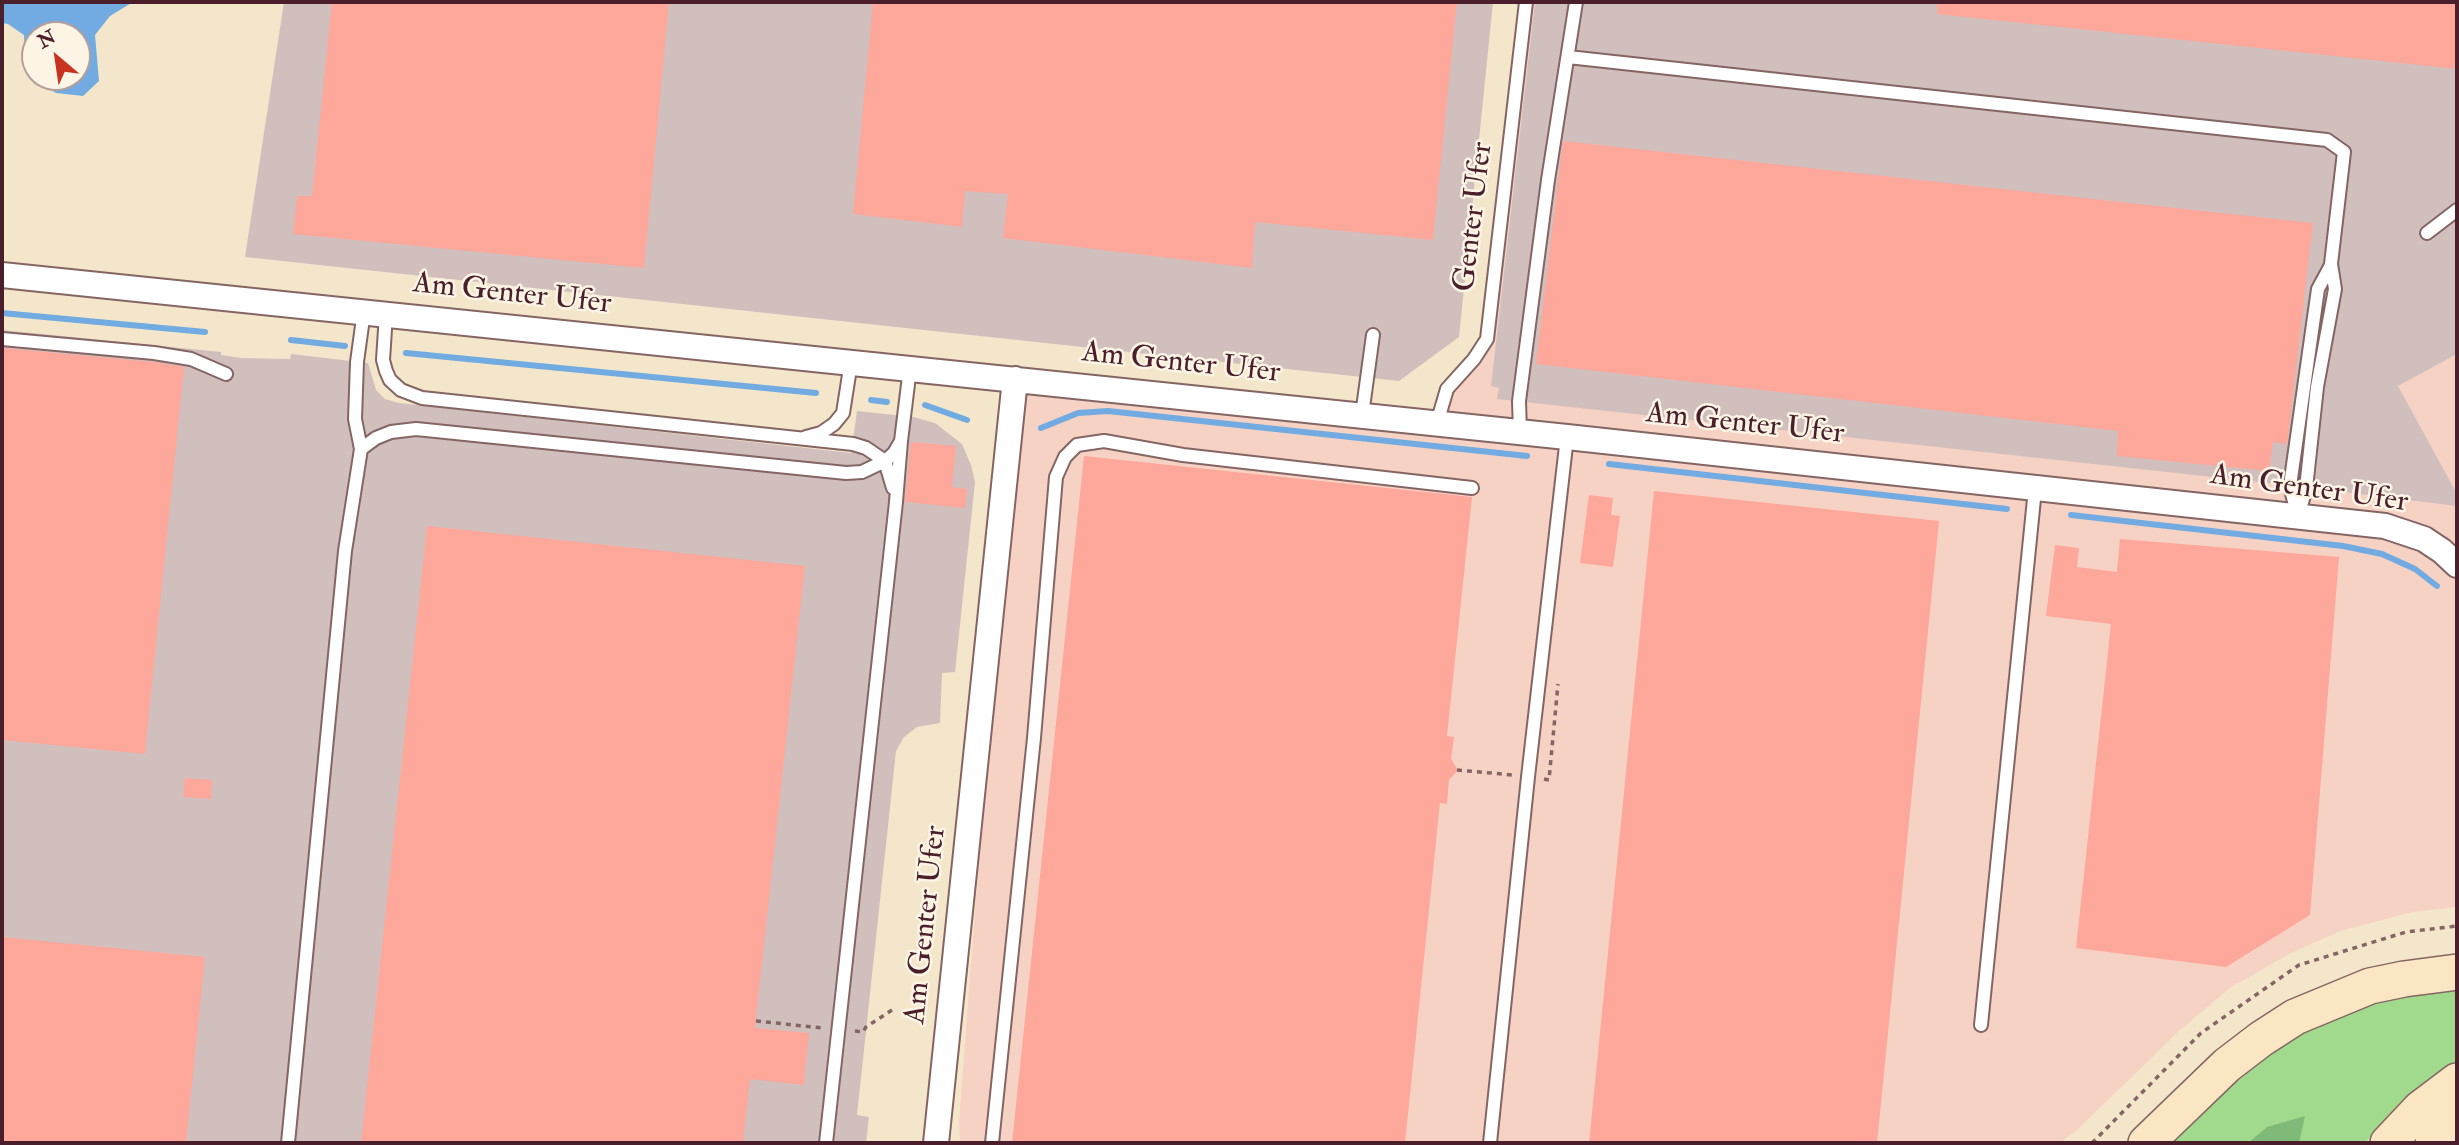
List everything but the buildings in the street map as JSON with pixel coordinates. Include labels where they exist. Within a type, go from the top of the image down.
[{"type":"main road","points":[[2146,1143],[2227,1065],[2295,1017],[2370,986],[2457,972]]},
{"type":"main road","points":[[2388,1143],[2420,1109],[2457,1081]]},
{"type":"main road","points":[[2432,1143],[2457,1122]]},
{"type":"street","name":"Am Genter Ufer","points":[[2,275],[1362,415],[2385,526],[2407,533],[2442,551],[2457,565]]},
{"type":"street","name":"Am Genter Ufer","points":[[936,1143],[1015,379]]},
{"type":"lane","name":"Genter Ufer","points":[[1437,423],[1447,389],[1474,359],[1487,339],[1526,2]]},
{"type":"lane","points":[[1520,432],[1519,401],[1548,180],[1576,2]]},
{"type":"lane","points":[[1568,57],[2327,140],[2344,152],[2331,264],[2318,289],[2291,486],[2298,517]]},
{"type":"lane","points":[[2427,233],[2457,210]]},
{"type":"lane","points":[[375,312],[383,360],[390,380],[401,390],[422,398],[853,444],[866,448],[885,461],[896,502]]},
{"type":"lane","points":[[288,1143],[345,551],[361,449],[355,419],[358,362],[375,312]]},
{"type":"lane","points":[[1362,415],[1373,335]]},
{"type":"lane","points":[[2,339],[166,355],[191,359],[226,374]]},
{"type":"lane","points":[[795,439],[821,433],[843,414],[851,362]]},
{"type":"lane","points":[[826,1143],[910,368]]},
{"type":"lane","points":[[361,449],[383,435],[416,429],[846,473],[862,472],[885,461],[901,441]]},
{"type":"lane","points":[[1490,1143],[1529,763],[1567,437]]},
{"type":"lane","points":[[992,1143],[1034,738],[1056,477],[1065,457],[1077,445],[1104,441],[1183,456],[1472,488]]},
{"type":"lane","points":[[1981,1025],[2035,489]]},
{"type":"shaded area","points":[[284,2],[1493,2],[1459,337],[1399,381],[245,257]]},
{"type":"shaded area","points":[[1531,2],[2457,2],[2457,907],[2412,912],[2340,931],[2287,955],[2230,988],[2179,1031],[2076,1131],[2060,1143],[960,1143],[959,1123],[1015,379],[1437,423],[1448,393],[1487,336]]},
{"type":"shaded area","points":[[1535,2],[2457,2],[2457,354],[2398,386],[2457,494],[2457,506],[1497,399],[1499,388],[1491,386]]},
{"type":"shaded area","points":[[2,330],[221,352],[221,355],[241,358],[290,359],[291,354],[368,363],[376,390],[385,399],[399,403],[851,453],[857,411],[913,417],[935,423],[962,444],[975,482],[955,672],[942,673],[940,723],[917,727],[904,737],[896,751],[857,1115],[869,1117],[866,1143],[2,1143]]},
{"type":"green space","points":[[2457,987],[2457,1061],[2417,1088],[2365,1143],[2167,1143],[2230,1080],[2284,1042],[2339,1013],[2397,996]]},
{"type":"green space","points":[[2305,1116],[2299,1143],[2248,1143],[2267,1127]]},
{"type":"water","points":[[2,2],[133,2],[110,16],[95,35],[99,81],[91,88],[91,21],[21,21],[21,33],[2,23]]},
{"type":"water","points":[[53,91],[88,91],[83,96]]},
{"type":"waterway","points":[[2,313],[205,332]]},
{"type":"waterway","points":[[291,340],[345,346]]},
{"type":"waterway","points":[[406,353],[816,393]]},
{"type":"waterway","points":[[871,400],[887,402]]},
{"type":"waterway","points":[[925,405],[967,420]]},
{"type":"waterway","points":[[1041,428],[1078,413],[1108,411],[1527,456]]},
{"type":"waterway","points":[[1609,464],[2007,509]]},
{"type":"waterway","points":[[2071,515],[2343,546],[2382,554],[2415,569],[2437,586]]}]
